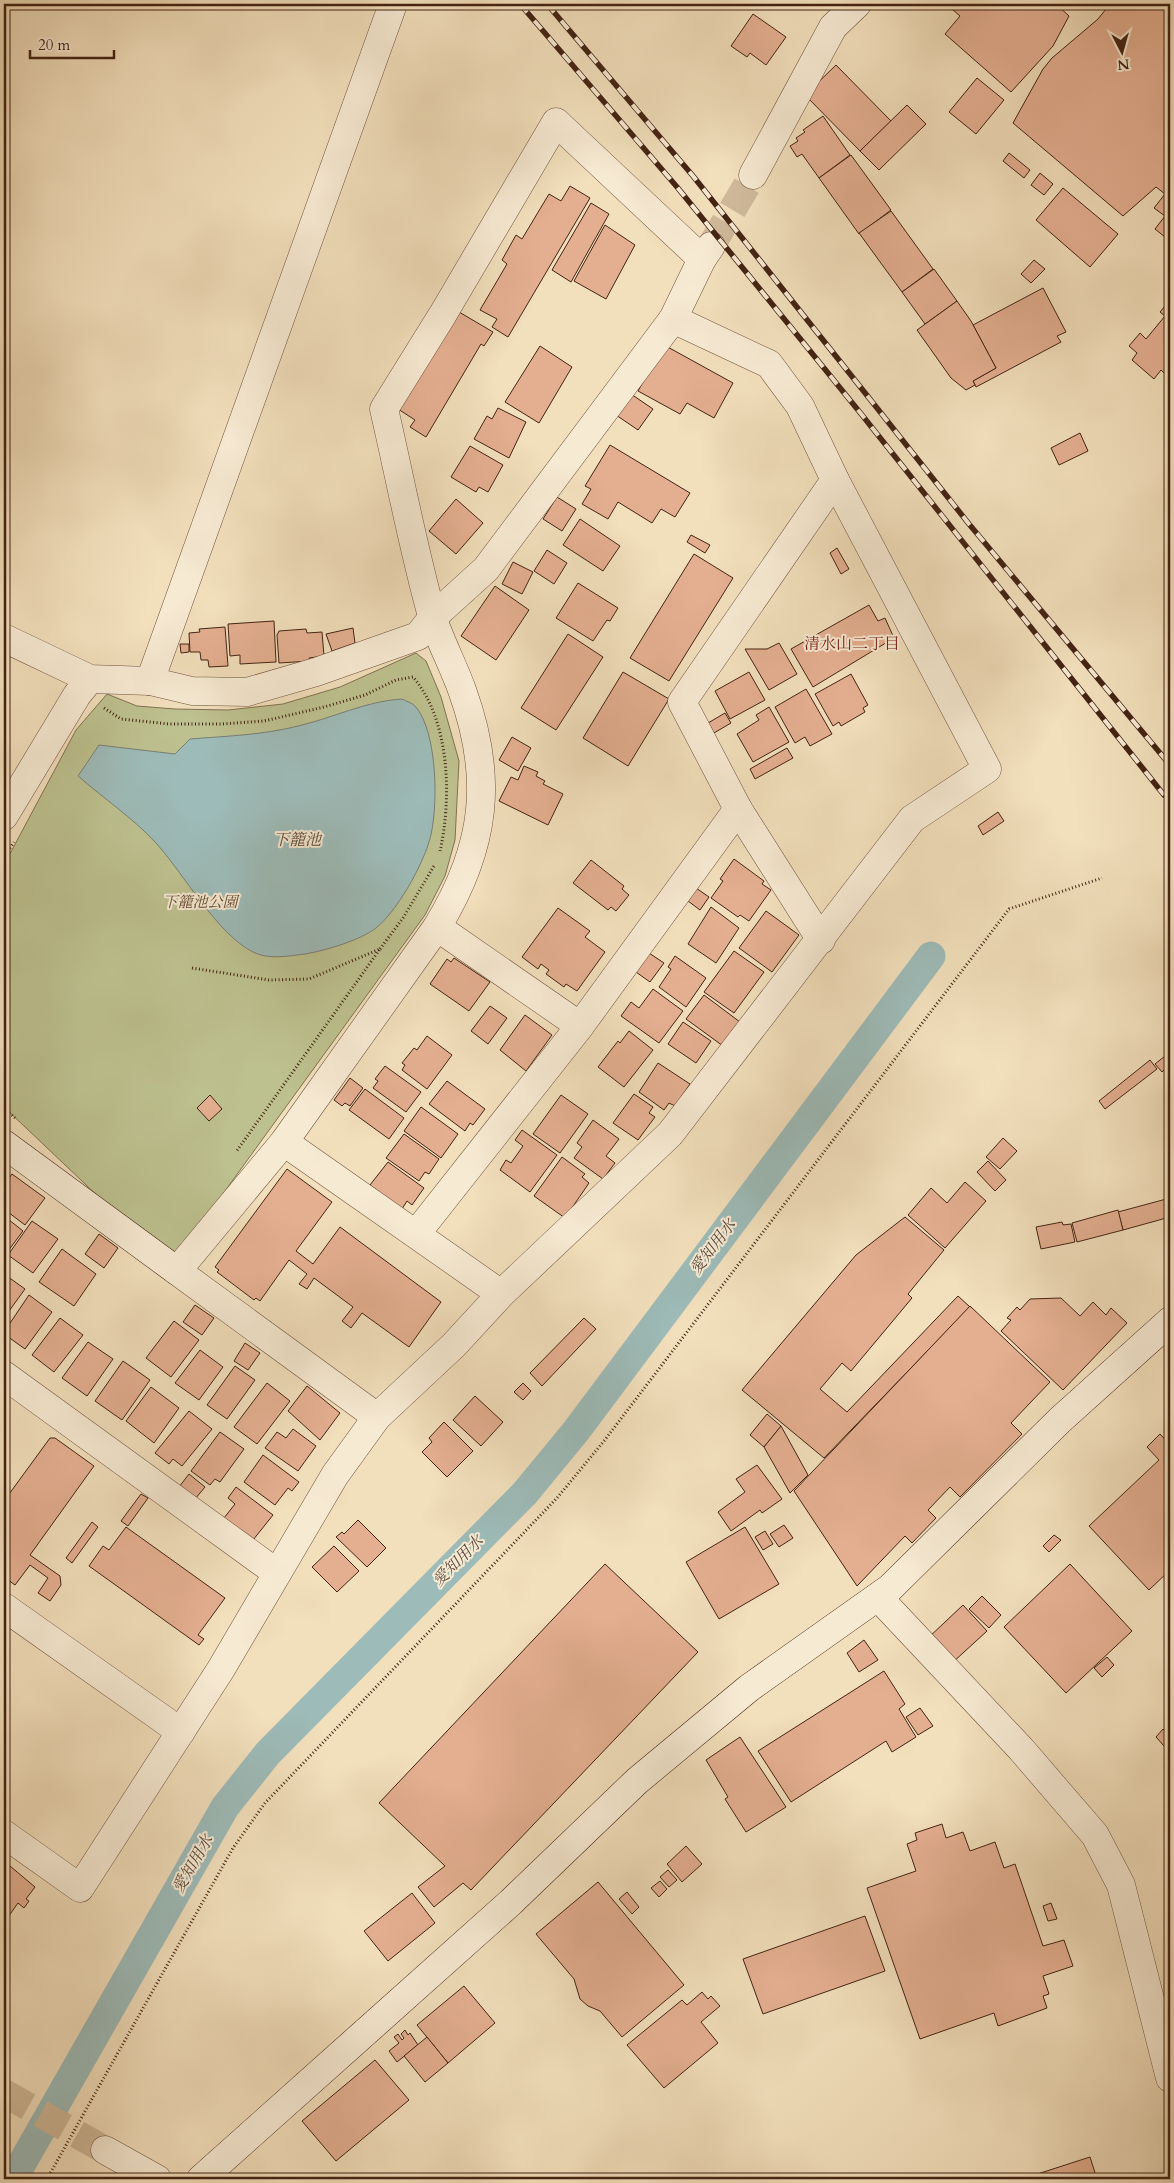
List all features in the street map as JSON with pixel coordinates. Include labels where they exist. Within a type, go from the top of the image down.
[{"type":"street","points":[[150,681],[393,4]]},
{"type":"street","points":[[753,175],[833,27],[857,4]]},
{"type":"street","points":[[4,638],[83,687],[150,681],[192,691],[247,692],[316,672],[418,636],[433,617],[486,569],[673,319],[706,252],[556,122],[443,314],[384,409],[433,617],[462,690],[478,738],[482,790],[479,830],[455,898],[437,927],[284,1142],[177,1271]]},
{"type":"street","points":[[4,1834],[80,1888],[222,1669],[335,1475],[377,1417],[454,1345],[501,1294],[670,1134],[821,940],[912,819],[988,769],[835,480],[800,406],[769,364],[673,319]]},
{"type":"street","points":[[821,940],[738,809],[682,702],[835,480]]},
{"type":"street","points":[[4,816],[83,687]]},
{"type":"street","points":[[416,1234],[580,1026],[738,809]]},
{"type":"street","points":[[437,927],[580,1026]]},
{"type":"street","points":[[284,1142],[501,1294]]},
{"type":"street","points":[[4,1144],[377,1417]]},
{"type":"street","points":[[201,2179],[511,1902],[637,1781],[749,1688],[890,1588],[1060,1420],[1170,1321]]},
{"type":"street","points":[[4,1375],[277,1572]]},
{"type":"street","points":[[878,1597],[1021,1749],[1095,1836],[1121,1886],[1170,2078]]},
{"type":"street","points":[[4,1606],[180,1732]]},
{"type":"street","points":[[105,2150],[157,2179]]},
{"type":"path","points":[[83,687],[121,719],[169,724],[222,724],[264,721],[324,707],[365,694],[396,680],[413,677],[424,690],[444,756],[446,822],[438,858],[403,918],[232,1159]]},
{"type":"path","points":[[47,2179],[233,1848],[266,1803],[557,1498],[604,1441],[1009,909],[1102,878]]},
{"type":"path","points":[[192,968],[269,980],[309,980],[380,949]]},
{"type":"path","points":[[4,1108],[19,1121]]},
{"type":"green space","name":"下籠池公園","points":[[416,653],[426,661],[441,697],[459,761],[455,840],[445,876],[425,915],[180,1253],[162,1257],[4,1107],[4,865],[76,730],[107,694],[137,706],[175,709],[228,710],[283,704],[340,687]]},
{"type":"water","name":"下籠池","points":[[402,699],[415,706],[423,718],[432,752],[435,792],[429,842],[407,888],[384,920],[376,928],[361,937],[322,950],[292,956],[272,957],[253,952],[240,943],[214,918],[156,843],[78,776],[99,745],[175,754],[190,739],[245,735],[285,729],[311,723],[363,706]]},
{"type":"building","points":[[946,4],[1056,4],[1069,16],[1053,46],[1011,92],[945,34],[960,16]]},
{"type":"building","points":[[1110,4],[1170,4],[1170,241],[1155,229],[1165,216],[1154,208],[1165,194],[1156,187],[1123,216],[1013,123],[1043,69],[1052,58],[1098,19]]},
{"type":"building","points":[[753,14],[786,37],[766,65],[750,53],[747,57],[731,46]]},
{"type":"building","points":[[836,65],[891,121],[860,151],[805,95]]},
{"type":"building","points":[[977,78],[1004,100],[976,134],[949,112]]},
{"type":"building","points":[[907,105],[926,124],[879,170],[860,151]]},
{"type":"building","points":[[823,116],[850,155],[819,178],[802,154],[797,157],[790,146],[798,141],[796,138],[805,132],[803,130]]},
{"type":"building","points":[[1009,153],[1030,170],[1024,178],[1003,161]]},
{"type":"building","points":[[851,155],[891,210],[859,234],[819,178]]},
{"type":"building","points":[[1040,173],[1053,184],[1044,195],[1031,185]]},
{"type":"building","points":[[570,186],[590,198],[508,337],[492,327],[497,319],[480,310],[507,264],[502,260],[516,235],[522,239],[549,194],[561,201]]},
{"type":"building","points":[[1063,188],[1118,234],[1090,267],[1036,220]]},
{"type":"building","points":[[591,203],[609,214],[571,282],[552,270]]},
{"type":"building","points":[[891,211],[933,269],[902,292],[859,233]]},
{"type":"building","points":[[605,225],[635,245],[606,299],[574,281]]},
{"type":"building","points":[[1034,260],[1045,269],[1031,283],[1021,274]]},
{"type":"building","points":[[934,269],[957,301],[925,324],[902,292]]},
{"type":"building","points":[[1043,288],[1066,332],[1057,336],[1061,342],[976,387],[973,381],[996,368],[973,325]]},
{"type":"building","points":[[1170,300],[1170,369],[1165,374],[1161,370],[1154,379],[1132,360],[1137,353],[1129,346],[1140,333],[1146,339],[1165,316],[1160,312]]},
{"type":"building","points":[[957,301],[971,321],[996,368],[973,381],[975,385],[966,390],[951,378],[917,330]]},
{"type":"building","points":[[454,309],[493,332],[484,346],[481,344],[426,437],[410,427],[415,420],[398,409]]},
{"type":"building","points":[[664,345],[733,383],[714,418],[687,403],[680,414],[638,391]]},
{"type":"building","points":[[540,346],[572,367],[539,423],[505,402]]},
{"type":"building","points":[[631,394],[653,409],[638,430],[616,415]]},
{"type":"building","points":[[498,408],[526,422],[509,458],[474,439],[487,416],[492,419]]},
{"type":"building","points":[[1080,433],[1088,451],[1059,465],[1051,448]]},
{"type":"building","points":[[610,445],[690,493],[675,517],[661,509],[652,523],[618,502],[608,519],[582,504],[591,489],[585,486]]},
{"type":"building","points":[[470,446],[503,465],[488,492],[479,487],[476,492],[451,477]]},
{"type":"building","points":[[557,497],[576,509],[562,531],[543,519]]},
{"type":"building","points":[[456,499],[483,523],[456,554],[429,531]]},
{"type":"building","points":[[580,519],[620,546],[603,571],[563,545]]},
{"type":"building","points":[[691,535],[710,545],[705,553],[687,542]]},
{"type":"building","points":[[837,548],[849,569],[841,574],[830,553]]},
{"type":"building","points":[[547,550],[567,563],[554,584],[534,571]]},
{"type":"building","points":[[694,554],[733,578],[669,681],[630,658]]},
{"type":"building","points":[[513,562],[533,572],[522,594],[502,584]]},
{"type":"building","points":[[578,583],[618,608],[610,621],[607,620],[593,641],[556,618]]},
{"type":"building","points":[[495,586],[529,610],[496,660],[461,636]]},
{"type":"building","points":[[869,605],[878,621],[885,618],[894,638],[813,687],[791,649]]},
{"type":"building","points":[[274,621],[276,662],[240,664],[240,655],[230,656],[228,624]]},
{"type":"building","points":[[225,627],[228,666],[209,667],[208,660],[201,660],[200,652],[190,652],[189,633],[200,632],[199,629]]},
{"type":"building","points":[[353,628],[355,643],[332,651],[326,634]]},
{"type":"building","points":[[306,629],[307,633],[322,632],[324,656],[309,658],[310,661],[279,663],[277,635],[279,631]]},
{"type":"building","points":[[568,634],[603,657],[556,730],[521,708]]},
{"type":"building","points":[[779,643],[797,674],[769,690],[745,649],[767,649]]},
{"type":"building","points":[[180,644],[189,644],[189,652],[181,653]]},
{"type":"building","points":[[623,672],[669,699],[628,766],[583,738]]},
{"type":"building","points":[[749,672],[765,700],[730,719],[715,691]]},
{"type":"building","points":[[851,674],[868,705],[863,708],[865,712],[841,726],[839,722],[833,726],[815,694]]},
{"type":"building","points":[[806,689],[832,734],[810,746],[805,737],[795,743],[775,707]]},
{"type":"building","points":[[769,707],[789,742],[753,762],[737,734],[759,720],[756,715]]},
{"type":"building","points":[[725,713],[731,723],[714,733],[708,723]]},
{"type":"building","points":[[512,737],[531,748],[518,771],[499,760]]},
{"type":"building","points":[[787,748],[793,758],[755,779],[750,769]]},
{"type":"building","points":[[524,766],[538,772],[536,776],[545,781],[543,784],[563,794],[548,825],[499,801],[511,777],[518,780]]},
{"type":"building","points":[[998,812],[1004,821],[983,835],[978,826]]},
{"type":"building","points":[[734,859],[764,881],[762,884],[771,890],[749,921],[740,915],[738,917],[711,898],[723,881],[720,879]]},
{"type":"building","points":[[591,860],[624,886],[622,889],[629,895],[616,911],[611,907],[608,910],[573,883]]},
{"type":"building","points":[[696,888],[709,897],[700,910],[688,901]]},
{"type":"building","points":[[711,907],[739,928],[716,963],[688,944]]},
{"type":"building","points":[[558,908],[590,931],[585,937],[605,952],[577,991],[566,984],[564,987],[546,974],[549,970],[541,964],[538,969],[522,957]]},
{"type":"building","points":[[766,911],[799,935],[772,972],[739,948]]},
{"type":"building","points":[[734,951],[764,972],[734,1013],[704,992]]},
{"type":"building","points":[[649,953],[664,963],[650,982],[636,972]]},
{"type":"building","points":[[675,956],[706,978],[686,1007],[659,987],[671,969],[668,967]]},
{"type":"building","points":[[454,958],[490,982],[469,1011],[430,984],[447,959],[451,962]]},
{"type":"building","points":[[653,989],[683,1011],[659,1043],[621,1016],[631,1002],[639,1008]]},
{"type":"building","points":[[704,995],[740,1022],[723,1046],[686,1019]]},
{"type":"building","points":[[490,1006],[507,1018],[488,1044],[471,1031]]},
{"type":"building","points":[[525,1015],[552,1035],[526,1071],[500,1050]]},
{"type":"building","points":[[683,1022],[711,1041],[696,1063],[668,1044]]},
{"type":"building","points":[[629,1031],[653,1050],[624,1087],[598,1067],[618,1041],[620,1043]]},
{"type":"building","points":[[427,1036],[452,1055],[427,1089],[402,1070],[405,1065],[402,1063],[414,1048],[417,1050]]},
{"type":"building","points":[[1170,1052],[1170,1064],[1162,1072],[1155,1064]]},
{"type":"building","points":[[1150,1060],[1157,1069],[1105,1109],[1099,1101]]},
{"type":"building","points":[[658,1063],[690,1084],[675,1106],[669,1103],[664,1110],[639,1092]]},
{"type":"building","points":[[385,1066],[421,1092],[406,1112],[373,1088],[378,1081],[375,1079]]},
{"type":"building","points":[[350,1078],[363,1088],[350,1106],[345,1103],[342,1106],[334,1100]]},
{"type":"building","points":[[447,1081],[485,1109],[473,1125],[470,1123],[465,1131],[429,1104]]},
{"type":"building","points":[[365,1089],[404,1118],[389,1139],[349,1110]]},
{"type":"building","points":[[634,1094],[653,1107],[649,1113],[655,1117],[638,1140],[613,1123]]},
{"type":"building","points":[[210,1095],[222,1109],[209,1121],[197,1108]]},
{"type":"building","points":[[561,1095],[588,1114],[560,1153],[533,1134]]},
{"type":"building","points":[[421,1107],[458,1134],[441,1158],[404,1131]]},
{"type":"building","points":[[593,1120],[619,1139],[606,1156],[615,1163],[603,1179],[574,1158],[582,1147],[577,1143]]},
{"type":"building","points":[[522,1130],[557,1155],[530,1192],[500,1170],[506,1160],[511,1163],[523,1146],[515,1140]]},
{"type":"building","points":[[404,1134],[439,1159],[429,1174],[425,1172],[419,1181],[386,1158]]},
{"type":"building","points":[[1003,1138],[1017,1151],[1000,1169],[986,1157]]},
{"type":"building","points":[[562,1157],[585,1174],[582,1177],[589,1183],[565,1218],[534,1196]]},
{"type":"building","points":[[988,1161],[1006,1180],[995,1191],[977,1172]]},
{"type":"building","points":[[388,1162],[424,1188],[412,1205],[407,1201],[402,1209],[370,1185]]},
{"type":"building","points":[[287,1169],[332,1202],[296,1251],[313,1264],[340,1227],[441,1302],[409,1347],[362,1313],[351,1328],[342,1321],[353,1307],[314,1278],[307,1289],[299,1284],[307,1274],[289,1260],[260,1301],[256,1298],[254,1300],[217,1272],[219,1270],[215,1267]]},
{"type":"building","points":[[12,1174],[45,1198],[25,1225],[4,1209],[4,1186]]},
{"type":"building","points":[[965,1182],[986,1201],[945,1248],[908,1215],[931,1188],[947,1203]]},
{"type":"building","points":[[1170,1198],[1170,1217],[1123,1230],[1118,1212]]},
{"type":"building","points":[[1118,1210],[1123,1230],[1077,1242],[1072,1223]]},
{"type":"building","points":[[4,1216],[23,1231],[5,1255],[4,1254]]},
{"type":"building","points":[[905,1217],[944,1250],[908,1294],[912,1298],[851,1371],[842,1363],[820,1389],[847,1412],[958,1296],[970,1307],[824,1458],[742,1390],[856,1255]]},
{"type":"building","points":[[32,1221],[58,1239],[33,1273],[8,1255]]},
{"type":"building","points":[[1062,1222],[1063,1225],[1071,1224],[1075,1242],[1041,1249],[1036,1227]]},
{"type":"building","points":[[99,1234],[118,1248],[104,1268],[85,1254]]},
{"type":"building","points":[[62,1249],[96,1274],[74,1306],[39,1282]]},
{"type":"building","points":[[4,1274],[25,1289],[4,1318]]},
{"type":"building","points":[[29,1295],[52,1312],[25,1349],[4,1334],[4,1332]]},
{"type":"building","points":[[1061,1298],[1080,1316],[1093,1302],[1106,1315],[1111,1308],[1127,1323],[1063,1390],[1001,1331],[1011,1320],[1007,1318],[1017,1307],[1020,1310],[1030,1299]]},
{"type":"building","points":[[195,1305],[214,1318],[202,1335],[183,1322]]},
{"type":"building","points":[[970,1306],[1050,1382],[1011,1423],[1022,1434],[960,1497],[950,1487],[928,1510],[936,1518],[912,1543],[905,1536],[857,1586],[794,1491]]},
{"type":"building","points":[[60,1318],[83,1335],[54,1372],[32,1355]]},
{"type":"building","points":[[584,1318],[596,1329],[542,1386],[530,1373]]},
{"type":"building","points":[[174,1321],[199,1340],[171,1377],[146,1358]]},
{"type":"building","points":[[88,1342],[113,1359],[87,1396],[62,1378]]},
{"type":"building","points":[[245,1343],[260,1353],[248,1370],[234,1361]]},
{"type":"building","points":[[200,1350],[223,1367],[199,1400],[175,1383]]},
{"type":"building","points":[[123,1361],[150,1380],[122,1420],[95,1401]]},
{"type":"building","points":[[235,1366],[255,1380],[227,1419],[207,1405]]},
{"type":"building","points":[[267,1383],[290,1401],[257,1444],[234,1427]]},
{"type":"building","points":[[523,1383],[531,1391],[523,1400],[514,1392]]},
{"type":"building","points":[[307,1386],[340,1413],[320,1440],[288,1411]]},
{"type":"building","points":[[151,1387],[179,1408],[154,1443],[126,1421]]},
{"type":"building","points":[[475,1396],[503,1422],[481,1446],[453,1420]]},
{"type":"building","points":[[189,1411],[212,1429],[182,1466],[173,1459],[169,1464],[155,1453]]},
{"type":"building","points":[[767,1414],[781,1426],[764,1447],[750,1435]]},
{"type":"building","points":[[444,1422],[473,1451],[447,1477],[422,1452],[432,1442],[429,1438]]},
{"type":"building","points":[[781,1426],[808,1475],[790,1493],[764,1447]]},
{"type":"building","points":[[293,1429],[316,1446],[298,1471],[265,1448],[277,1432],[286,1438]]},
{"type":"building","points":[[220,1432],[244,1449],[220,1482],[215,1479],[210,1485],[191,1471]]},
{"type":"building","points":[[1160,1434],[1170,1445],[1170,1570],[1149,1590],[1089,1526],[1159,1460],[1147,1447]]},
{"type":"building","points":[[50,1438],[55,1438],[94,1466],[30,1555],[60,1576],[61,1585],[50,1601],[38,1593],[48,1578],[30,1565],[15,1585],[4,1577],[4,1501]]},
{"type":"building","points":[[263,1455],[299,1482],[292,1491],[288,1488],[275,1505],[244,1482]]},
{"type":"building","points":[[757,1465],[782,1499],[762,1513],[760,1510],[731,1531],[718,1512],[745,1492],[736,1479]]},
{"type":"building","points":[[189,1474],[205,1487],[195,1499],[179,1487]]},
{"type":"building","points":[[236,1487],[273,1515],[253,1540],[224,1518],[235,1504],[228,1498]]},
{"type":"building","points":[[141,1494],[148,1498],[128,1526],[121,1521]]},
{"type":"building","points":[[358,1520],[386,1548],[367,1567],[336,1537],[342,1532],[344,1534]]},
{"type":"building","points":[[92,1522],[98,1527],[72,1563],[66,1558]]},
{"type":"building","points":[[784,1525],[793,1538],[779,1547],[770,1534]]},
{"type":"building","points":[[126,1527],[225,1598],[198,1635],[204,1639],[199,1645],[89,1566],[103,1546],[109,1550]]},
{"type":"building","points":[[745,1527],[779,1584],[719,1619],[686,1562]]},
{"type":"building","points":[[765,1531],[773,1544],[763,1550],[755,1537]]},
{"type":"building","points":[[1054,1535],[1061,1540],[1049,1552],[1043,1546]]},
{"type":"building","points":[[334,1546],[359,1571],[337,1592],[312,1567]]},
{"type":"building","points":[[605,1564],[698,1652],[471,1890],[463,1883],[434,1907],[418,1887],[445,1866],[379,1803]]},
{"type":"building","points":[[1070,1564],[1132,1631],[1066,1693],[1004,1627]]},
{"type":"building","points":[[982,1596],[1001,1615],[989,1628],[969,1609]]},
{"type":"building","points":[[963,1605],[987,1631],[951,1664],[927,1639]]},
{"type":"building","points":[[864,1640],[878,1660],[859,1672],[847,1653]]},
{"type":"building","points":[[1107,1657],[1114,1665],[1102,1677],[1094,1668]]},
{"type":"building","points":[[884,1671],[905,1704],[899,1709],[916,1737],[892,1752],[886,1741],[791,1802],[758,1751]]},
{"type":"building","points":[[920,1708],[933,1726],[918,1735],[906,1717]]},
{"type":"building","points":[[1163,1729],[1170,1736],[1164,1746],[1156,1737]]},
{"type":"building","points":[[740,1737],[786,1807],[746,1832],[725,1799],[728,1797],[706,1760]]},
{"type":"building","points":[[942,1824],[946,1838],[963,1832],[970,1851],[995,1842],[1004,1868],[1015,1864],[1043,1946],[1064,1940],[1073,1966],[1043,1976],[1049,1994],[1043,1996],[1047,2008],[998,2026],[994,2013],[920,2039],[867,1888],[916,1871],[907,1844],[917,1840],[915,1833]]},
{"type":"building","points":[[686,1846],[702,1864],[682,1882],[667,1864]]},
{"type":"building","points":[[4,1861],[35,1887],[26,1899],[29,1901],[24,1908],[18,1903],[6,1920],[4,1918]]},
{"type":"building","points":[[668,1870],[677,1880],[669,1887],[660,1877]]},
{"type":"building","points":[[660,1881],[667,1889],[659,1897],[651,1888]]},
{"type":"building","points":[[598,1882],[684,1985],[622,2037],[600,2011],[588,2006],[580,1999],[574,1979],[536,1934]]},
{"type":"building","points":[[627,1892],[639,1907],[632,1914],[619,1899]]},
{"type":"building","points":[[412,1893],[435,1923],[388,1961],[364,1931]]},
{"type":"building","points":[[1051,1903],[1057,1919],[1048,1921],[1043,1906]]},
{"type":"building","points":[[865,1916],[885,1971],[763,2014],[743,1959]]},
{"type":"building","points":[[464,1986],[495,2023],[448,2063],[417,2025]]},
{"type":"building","points":[[702,1992],[708,1999],[711,1996],[720,2006],[701,2022],[718,2043],[664,2088],[627,2045],[682,2000],[687,2005]]},
{"type":"building","points":[[405,2030],[408,2035],[410,2033],[418,2045],[397,2062],[389,2051],[399,2043],[394,2037],[398,2034],[402,2040],[404,2038],[401,2034]]},
{"type":"building","points":[[427,2037],[448,2063],[425,2082],[404,2056]]},
{"type":"building","points":[[375,2060],[409,2100],[336,2161],[302,2121]]},
{"type":"building","points":[[1090,2157],[1097,2179],[1022,2179]]},
{"type":"waterway","name":"愛知用水","points":[[13,2179],[225,1807],[268,1753],[525,1493],[576,1431],[931,956]]},
{"type":"tunnel","points":[[711,246],[753,175]]},
{"type":"tunnel","points":[[4,2093],[105,2150]]},
{"type":"railway","points":[[520,4],[677,187],[858,410],[1164,795]]},
{"type":"railway","points":[[547,4],[693,176],[969,524],[1170,765]]},
{"type":"district","name":"清水山二丁目","points":[[852,644]]}]
